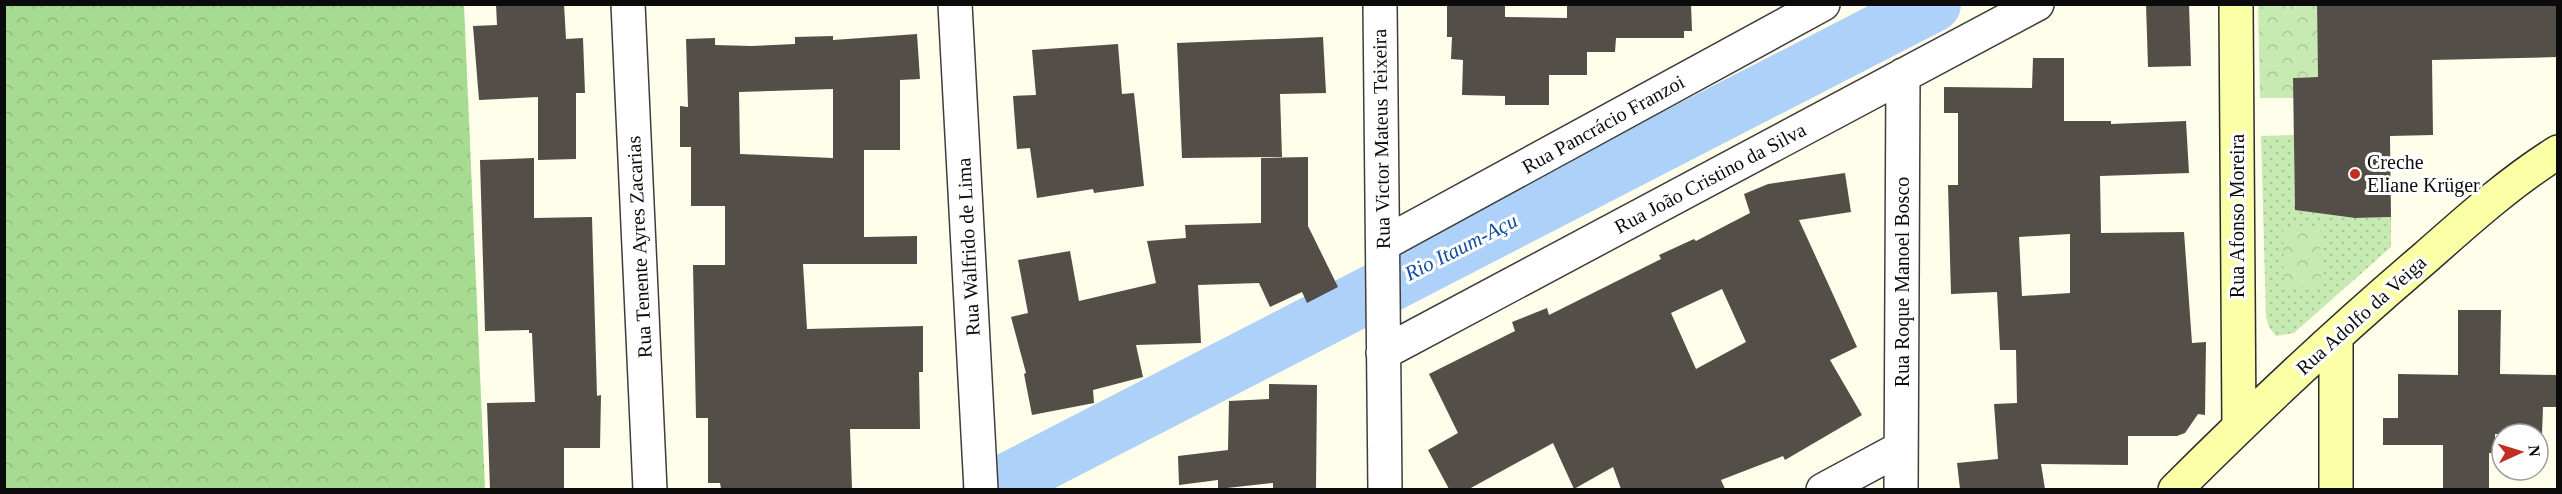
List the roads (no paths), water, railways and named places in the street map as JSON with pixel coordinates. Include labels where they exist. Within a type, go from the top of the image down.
[{"type":"street","name":"Rua Tenente Ayres Zacarias","points":[[628,4],[650,489]]},
{"type":"street","name":"Rua Walfrido de Lima","points":[[955,4],[980,476]]},
{"type":"street","name":"Rua Victor Mateus Teixeira","points":[[1380,4],[1385,489]]},
{"type":"street","name":"Rua Pancrácio Franzoi","points":[[1383,256],[1823,4]]},
{"type":"street","name":"Rua João Cristino da Silva","points":[[1383,353],[2037,4]]},
{"type":"street","name":"Rua Afonso Moreira","points":[[2236,4],[2239,427]]},
{"type":"street","name":"Rua Roque Manoel Bosco","points":[[1901,489],[1904,75]]},
{"type":"street","name":"Rua Adolfo da Veiga","points":[[2175,489],[2336,338],[2487,204],[2558,152]]},
{"type":"street","points":[[2336,338],[2336,489]]},
{"type":"street","points":[[1824,489],[1901,448]]},
{"type":"waterway","name":"Rio Itaum-Açu","points":[[990,490],[1933,4]]},
{"type":"place","name":"Creche Eliane Krüger","points":[[2355,174]]}]
